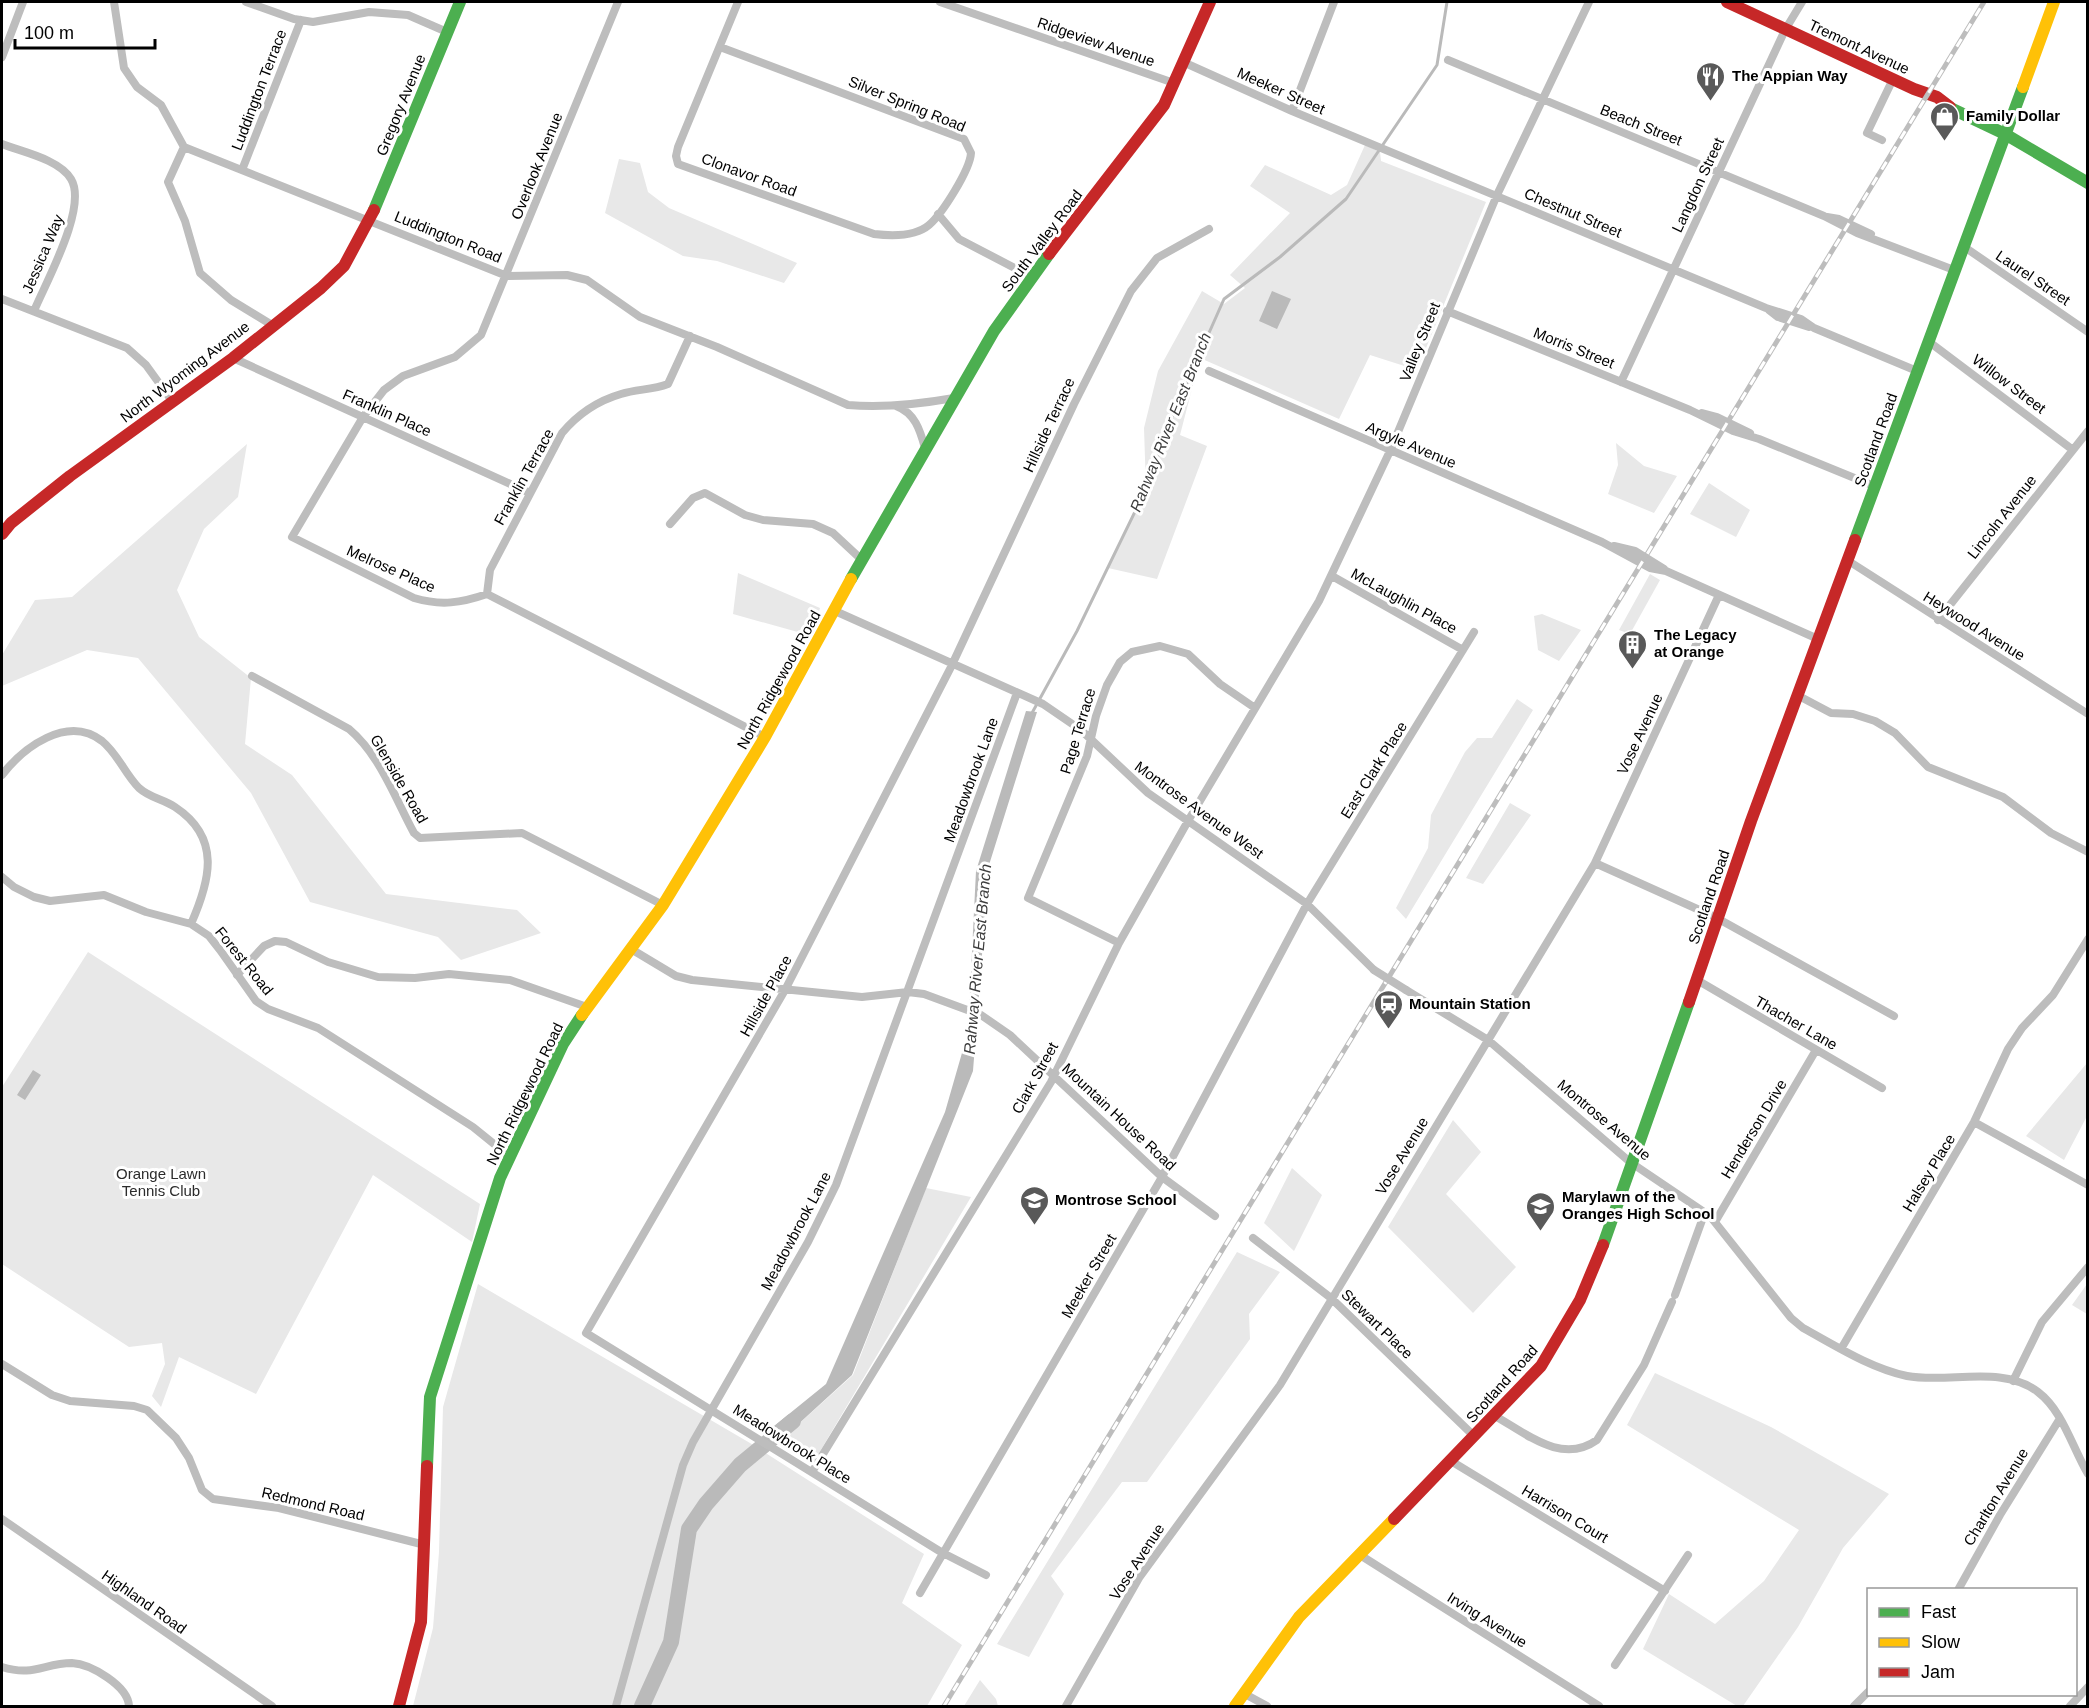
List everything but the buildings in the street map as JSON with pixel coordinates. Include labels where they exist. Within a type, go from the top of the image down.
[{"type":"main road","name":"Gregory Avenue","points":[[370,220],[460,2]]},
{"type":"main road","name":"South Valley Road","points":[[897,499],[994,331],[1032,277],[1164,105],[1210,2]]},
{"type":"main road","name":"Tremont Avenue","points":[[1727,2],[1914,89],[1937,97],[1950,107],[2005,134],[2088,183]]},
{"type":"main road","name":"Scotland Road","points":[[1235,1707],[1299,1617],[1541,1366],[1569,1322],[1596,1263],[1633,1164],[1797,694],[2054,2]]},
{"type":"main road","name":"North Wyoming Avenue","points":[[2,534],[10,523],[70,476],[233,358],[321,288],[344,266],[370,220]]},
{"type":"main road","name":"North Ridgewood Road","points":[[399,1707],[421,1622],[430,1397],[500,1178],[562,1044],[663,904],[765,737],[897,499]]},
{"type":"street","points":[[2,57],[23,2]]},
{"type":"street","points":[[114,2],[124,68],[137,87],[161,105],[184,147],[169,178],[168,186],[185,221],[200,273],[231,300],[272,325]]},
{"type":"street","points":[[246,2],[313,22],[340,19],[355,14],[386,12],[408,15],[447,32]]},
{"type":"street","name":"Overlook Avenue","points":[[477,339],[507,276],[618,2]]},
{"type":"street","name":"Clonavor Road","points":[[738,2],[678,147],[675,156],[678,164],[874,234],[904,234],[917,231],[929,225],[938,214]]},
{"type":"street","name":"Ridgeview Avenue","points":[[940,2],[1174,83]]},
{"type":"street","points":[[1292,111],[1334,2]]},
{"type":"street","name":"Valley Street","points":[[1267,688],[1332,576],[1390,451],[1497,195],[1589,2]]},
{"type":"street","name":"Langdon Street","points":[[1621,382],[1785,30],[1802,2]]},
{"type":"street","name":"Luddington Terrace","points":[[242,170],[301,20]]},
{"type":"street","name":"Silver Spring Road","points":[[720,47],[964,139],[969,146],[970,163],[938,214]]},
{"type":"street","name":"Beach Street","points":[[1448,60],[1824,216],[1839,219],[1885,242],[1954,270]]},
{"type":"street","name":"Meeker Street","points":[[1184,62],[1369,143]]},
{"type":"street","points":[[1882,140],[1867,133],[1893,79]]},
{"type":"street","name":"Chestnut Street","points":[[1369,143],[1766,308],[1801,319],[1814,328],[1917,371]]},
{"type":"street","name":"Jessica Way","points":[[2,144],[51,163],[71,179],[74,190],[74,215],[34,311]]},
{"type":"street","name":"Luddington Road","points":[[184,147],[507,276],[567,275],[587,280],[640,317],[690,336],[848,405],[867,407],[929,403],[954,398]]},
{"type":"street","points":[[938,214],[959,239],[1032,277]]},
{"type":"street","name":"Hillside Terrace","points":[[953,663],[1074,404],[1131,291],[1157,258],[1209,230]]},
{"type":"street","name":"Laurel Street","points":[[1963,246],[2088,332]]},
{"type":"street","points":[[2,299],[127,348],[146,365],[172,401]]},
{"type":"street","name":"Morris Street","points":[[1447,311],[1689,410],[1717,417],[1759,439],[1874,486]]},
{"type":"street","name":"Franklin Terrace","points":[[487,594],[490,570],[562,433],[572,422],[595,405],[622,393],[656,389],[668,384],[690,336]]},
{"type":"street","name":"Melrose Place","points":[[477,339],[455,357],[392,382],[363,417],[292,537],[414,598],[434,604],[457,603],[487,594]]},
{"type":"street","name":"Willow Street","points":[[1928,340],[2073,450]]},
{"type":"street","name":"Franklin Place","points":[[233,358],[530,493]]},
{"type":"street","name":"Argyle Avenue","points":[[1209,371],[1602,542],[1635,551],[1666,571],[1818,639]]},
{"type":"street","points":[[890,404],[906,410],[918,426],[925,448]]},
{"type":"street","name":"Lincoln Avenue","points":[[1938,620],[2088,431]]},
{"type":"street","points":[[670,524],[693,498],[705,493],[745,515],[763,520],[813,524],[833,533],[862,560]]},
{"type":"street","name":"Heywood Avenue","points":[[1847,560],[2088,714]]},
{"type":"street","name":"McLaughlin Place","points":[[1332,576],[1463,650]]},
{"type":"street","points":[[487,594],[765,737]]},
{"type":"street","name":"Vose Avenue","points":[[1066,1707],[1139,1578],[1280,1385],[1595,864],[1719,595]]},
{"type":"street","name":"Montrose Avenue West","points":[[835,611],[1043,704],[1092,740],[1148,793],[1307,904],[1374,970]]},
{"type":"street","name":"East Clark Place","points":[[1307,904],[1474,632]]},
{"type":"street","name":"Page Terrace","points":[[1119,943],[1028,898],[1092,740],[1096,716],[1112,673],[1132,652],[1145,647],[1160,646],[1188,654],[1220,684],[1255,708]]},
{"type":"street","name":"Hillside Place","points":[[586,1333],[785,990],[953,663]]},
{"type":"street","name":"Glenside Road","points":[[252,676],[349,729],[361,739],[375,759],[414,833],[420,838],[522,833],[663,904]]},
{"type":"street","name":"Clark Street","points":[[812,1472],[1054,1076],[1119,943],[1267,688]]},
{"type":"street","name":"Meadowbrook Lane","points":[[615,1707],[683,1465],[826,1208],[847,1160],[1017,693]]},
{"type":"street","points":[[1797,694],[1831,713],[1853,714],[1875,721],[1894,733],[1928,767],[2003,797],[2051,833],[2088,852]]},
{"type":"street","points":[[2,775],[17,758],[45,736],[66,733],[89,734],[103,742],[135,784],[148,796],[177,808],[201,837],[208,852],[207,884],[191,924]]},
{"type":"street","points":[[1595,864],[1718,918],[1894,1016]]},
{"type":"street","name":"Forest Road","points":[[2,877],[14,887],[34,897],[50,901],[104,895],[146,912],[191,924],[209,936],[256,1001],[267,1009],[318,1028],[473,1127],[510,1157]]},
{"type":"street","name":"Meeker Street","points":[[920,1593],[941,1552],[1162,1177],[1307,904]]},
{"type":"street","name":"Halsey Place","points":[[1841,1349],[1974,1122],[2008,1049],[2022,1028],[2053,995],[2088,939]]},
{"type":"street","points":[[237,975],[264,946],[275,941],[286,942],[328,962],[378,977],[415,978],[449,974],[510,980],[587,1007]]},
{"type":"street","name":"Mountain House Road","points":[[631,949],[676,976],[862,997],[908,992],[924,994],[966,1008],[981,1015],[1010,1035],[1162,1177],[1215,1216]]},
{"type":"street","name":"Montrose Avenue","points":[[1374,970],[1488,1040],[1633,1164],[1706,1212],[1791,1318],[1841,1349],[1888,1371],[1921,1378],[1982,1377],[2013,1381],[2036,1390],[2051,1404],[2088,1474]]},
{"type":"street","name":"Thacher Lane","points":[[1697,980],[1882,1088]]},
{"type":"street","name":"Henderson Drive","points":[[1715,1222],[1816,1050]]},
{"type":"street","points":[[1974,1122],[2088,1185]]},
{"type":"street","points":[[1495,1416],[1559,1450],[1572,1451],[1586,1448],[1598,1440],[1644,1365],[1706,1212]]},
{"type":"street","name":"Stewart Place","points":[[1253,1238],[1331,1298],[1475,1437]]},
{"type":"street","points":[[2013,1381],[2042,1322],[2088,1267]]},
{"type":"street","name":"Meadowbrook Place","points":[[586,1333],[941,1552],[986,1575]]},
{"type":"street","name":"Redmond Road","points":[[2,1364],[52,1395],[70,1401],[126,1405],[147,1410],[176,1438],[189,1458],[202,1490],[213,1499],[279,1508],[425,1545]]},
{"type":"street","name":"Charlton Avenue","points":[[1959,1588],[2000,1515],[2059,1420]]},
{"type":"street","name":"Harrison Court","points":[[1451,1461],[1665,1591]]},
{"type":"street","name":"Highland Road","points":[[2,1519],[272,1707]]},
{"type":"street","name":"Irving Avenue","points":[[1360,1555],[1599,1707]]},
{"type":"street","points":[[1615,1665],[1688,1555]]},
{"type":"street","points":[[2,1667],[16,1672],[33,1672],[71,1663],[78,1665],[99,1673],[121,1687],[129,1707]]},
{"type":"street","points":[[2070,1707],[2088,1687]]},
{"type":"street","points":[[1244,1693],[1267,1707]]},
{"type":"street","points":[[1854,1707],[1867,1694]]},
{"type":"green space","points":[[1365,145],[1380,152],[1381,161],[1486,202],[1417,370],[1370,355],[1339,419],[1200,358],[1180,435],[1207,446],[1157,579],[1108,568],[1146,489],[1144,428],[1158,371],[1202,291],[1224,304],[1245,288],[1230,275],[1290,213],[1250,186],[1265,165],[1331,195],[1347,185]]},
{"type":"green space","points":[[619,159],[640,163],[648,192],[669,208],[797,263],[784,283],[717,261],[683,256],[605,213]]},
{"type":"green space","points":[[1616,443],[1644,466],[1677,476],[1654,513],[1608,494],[1618,465]]},
{"type":"green space","points":[[247,444],[238,497],[204,529],[177,590],[199,637],[251,678],[245,744],[292,775],[386,894],[517,910],[541,933],[461,960],[438,937],[310,902],[251,793],[138,658],[87,650],[2,686],[2,655],[35,600],[72,597]]},
{"type":"green space","points":[[1709,483],[1750,510],[1736,537],[1690,514]]},
{"type":"green space","points":[[738,573],[820,608],[812,636],[733,614]]},
{"type":"green space","points":[[1650,574],[1660,580],[1630,634],[1619,630]]},
{"type":"green space","points":[[1542,614],[1581,630],[1559,661],[1538,650],[1534,616]]},
{"type":"green space","points":[[1517,699],[1533,710],[1406,919],[1396,908],[1428,848],[1431,815],[1465,752],[1477,738],[1492,738]]},
{"type":"green space","points":[[1510,803],[1531,815],[1483,884],[1466,878]]},
{"type":"green space","name":"Orange Lawn Tennis Club","points":[[88,952],[480,1204],[472,1242],[373,1175],[256,1394],[179,1357],[161,1407],[152,1396],[165,1364],[162,1343],[129,1347],[2,1264],[2,1087]]},
{"type":"green space","points":[[2087,1063],[2087,1116],[2064,1160],[2026,1136]]},
{"type":"green space","points":[[1453,1120],[1481,1152],[1446,1194],[1516,1267],[1473,1313],[1388,1227]]},
{"type":"green space","points":[[1292,1168],[1322,1195],[1294,1251],[1264,1223]]},
{"type":"green space","points":[[926,1188],[971,1197],[813,1463],[784,1443],[782,1439],[853,1375]]},
{"type":"green space","points":[[1237,1252],[1280,1272],[1249,1314],[1250,1339],[1147,1482],[1122,1482],[1051,1576],[1064,1594],[1029,1657],[997,1644]]},
{"type":"green space","points":[[478,1284],[750,1443],[924,1554],[902,1603],[962,1645],[927,1706],[413,1706],[433,1628],[439,1552],[443,1407]]},
{"type":"green space","points":[[2087,1284],[2087,1314],[2072,1305]]},
{"type":"green space","points":[[1655,1373],[1771,1427],[1889,1494],[1843,1548],[1798,1627],[1743,1706],[1737,1706],[1643,1649],[1669,1594],[1715,1624],[1764,1581],[1799,1530],[1627,1425]]},
{"type":"green space","points":[[980,1680],[996,1699],[998,1706],[964,1706]]},
{"type":"water","points":[[1272,291],[1291,299],[1277,329],[1259,321]]},
{"type":"water","points":[[1026,711],[1037,712],[989,865],[973,1071],[852,1375],[782,1439],[768,1431],[826,1384],[945,1112],[968,1032],[976,871]]},
{"type":"water","points":[[33,1070],[41,1075],[25,1100],[17,1095]]},
{"type":"waterway","name":"Rahway River East Branch","points":[[1032,713],[1077,631],[1146,489],[1174,412],[1224,299],[1280,257],[1346,199],[1437,65],[1447,2]]},
{"type":"waterway","name":"Rahway River East Branch","points":[[642,1706],[671,1642],[689,1529],[706,1504],[740,1465],[793,1421]]},
{"type":"railway","points":[[944,1706],[1984,2]]},
{"type":"traffic: fast","points":[[374,210],[460,2]]},
{"type":"traffic: fast","points":[[1855,540],[2023,87]]},
{"type":"traffic: fast","points":[[1944,105],[2005,134],[2088,183]]},
{"type":"traffic: fast","points":[[851,579],[994,331],[1049,254]]},
{"type":"traffic: fast","points":[[1603,1245],[1689,1002]]},
{"type":"traffic: fast","points":[[427,1466],[430,1397],[500,1178],[563,1044],[582,1015]]},
{"type":"traffic: slow","points":[[2023,87],[2054,2]]},
{"type":"traffic: slow","points":[[582,1015],[663,905],[765,737],[851,579]]},
{"type":"traffic: slow","points":[[1235,1706],[1299,1617],[1394,1519]]},
{"type":"traffic: jam","points":[[1049,254],[1164,105],[1210,2]]},
{"type":"traffic: jam","points":[[1727,2],[1914,89],[1937,97],[1950,107]]},
{"type":"traffic: jam","points":[[2,534],[11,523],[70,476],[233,358],[321,288],[344,266],[374,210]]},
{"type":"traffic: jam","points":[[1689,1002],[1751,821],[1855,540]]},
{"type":"traffic: jam","points":[[1394,1519],[1541,1366],[1580,1300],[1603,1245]]},
{"type":"traffic: jam","points":[[399,1706],[421,1622],[427,1466]]},
{"type":"place","name":"The Appian Way","points":[[1711,102]]},
{"type":"place","name":"Family Dollar","points":[[1945,142]]},
{"type":"place","name":"The Legacy at Orange","points":[[1633,670]]},
{"type":"place","name":"Mountain Station","points":[[1388,1030]]},
{"type":"place","name":"Montrose School","points":[[1034,1226]]},
{"type":"place","name":"Marylawn of the Oranges High School","points":[[1541,1232]]}]
